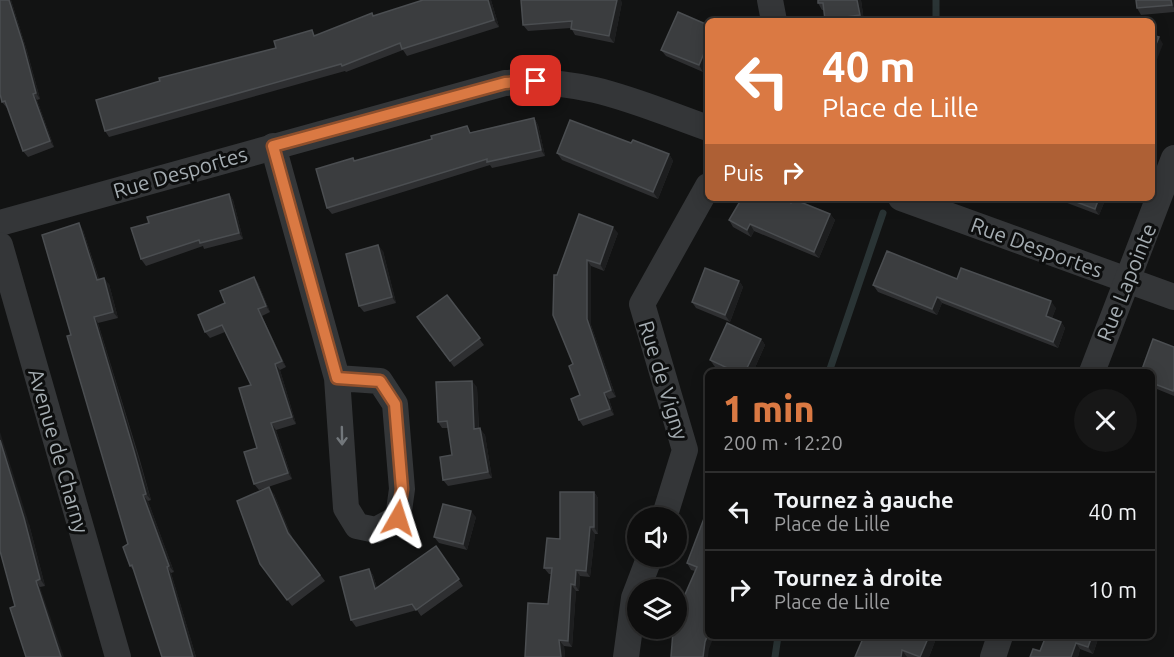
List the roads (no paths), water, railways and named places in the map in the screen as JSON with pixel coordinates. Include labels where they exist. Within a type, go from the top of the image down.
[{"type":"street","points":[[770,0],[773,18]]},
{"type":"street","name":"Rue Desportes","points":[[0,224],[505,83],[536,81],[572,83],[612,93],[705,127]]},
{"type":"street","points":[[273,146],[337,378],[346,508],[357,526],[376,530],[398,518],[402,489],[395,404],[380,381],[337,378]]},
{"type":"street","name":"Rue Lapointe","points":[[1093,369],[1125,279],[1140,250],[1174,159]]},
{"type":"street","name":"Rue de Vigny","points":[[667,507],[685,450],[642,304],[705,191]]},
{"type":"street","name":"Rue Desportes","points":[[909,201],[1174,297]]},
{"type":"street","name":"Avenue de Charny","points":[[0,244],[118,657]]},
{"type":"street","points":[[626,657],[634,598],[646,567]]},
{"type":"street","points":[[993,657],[999,639]]},
{"type":"waterway","points":[[936,0],[936,18]]},
{"type":"waterway","points":[[830,369],[883,213]]},
{"type":"waterway","points":[[775,657],[778,639]]}]
